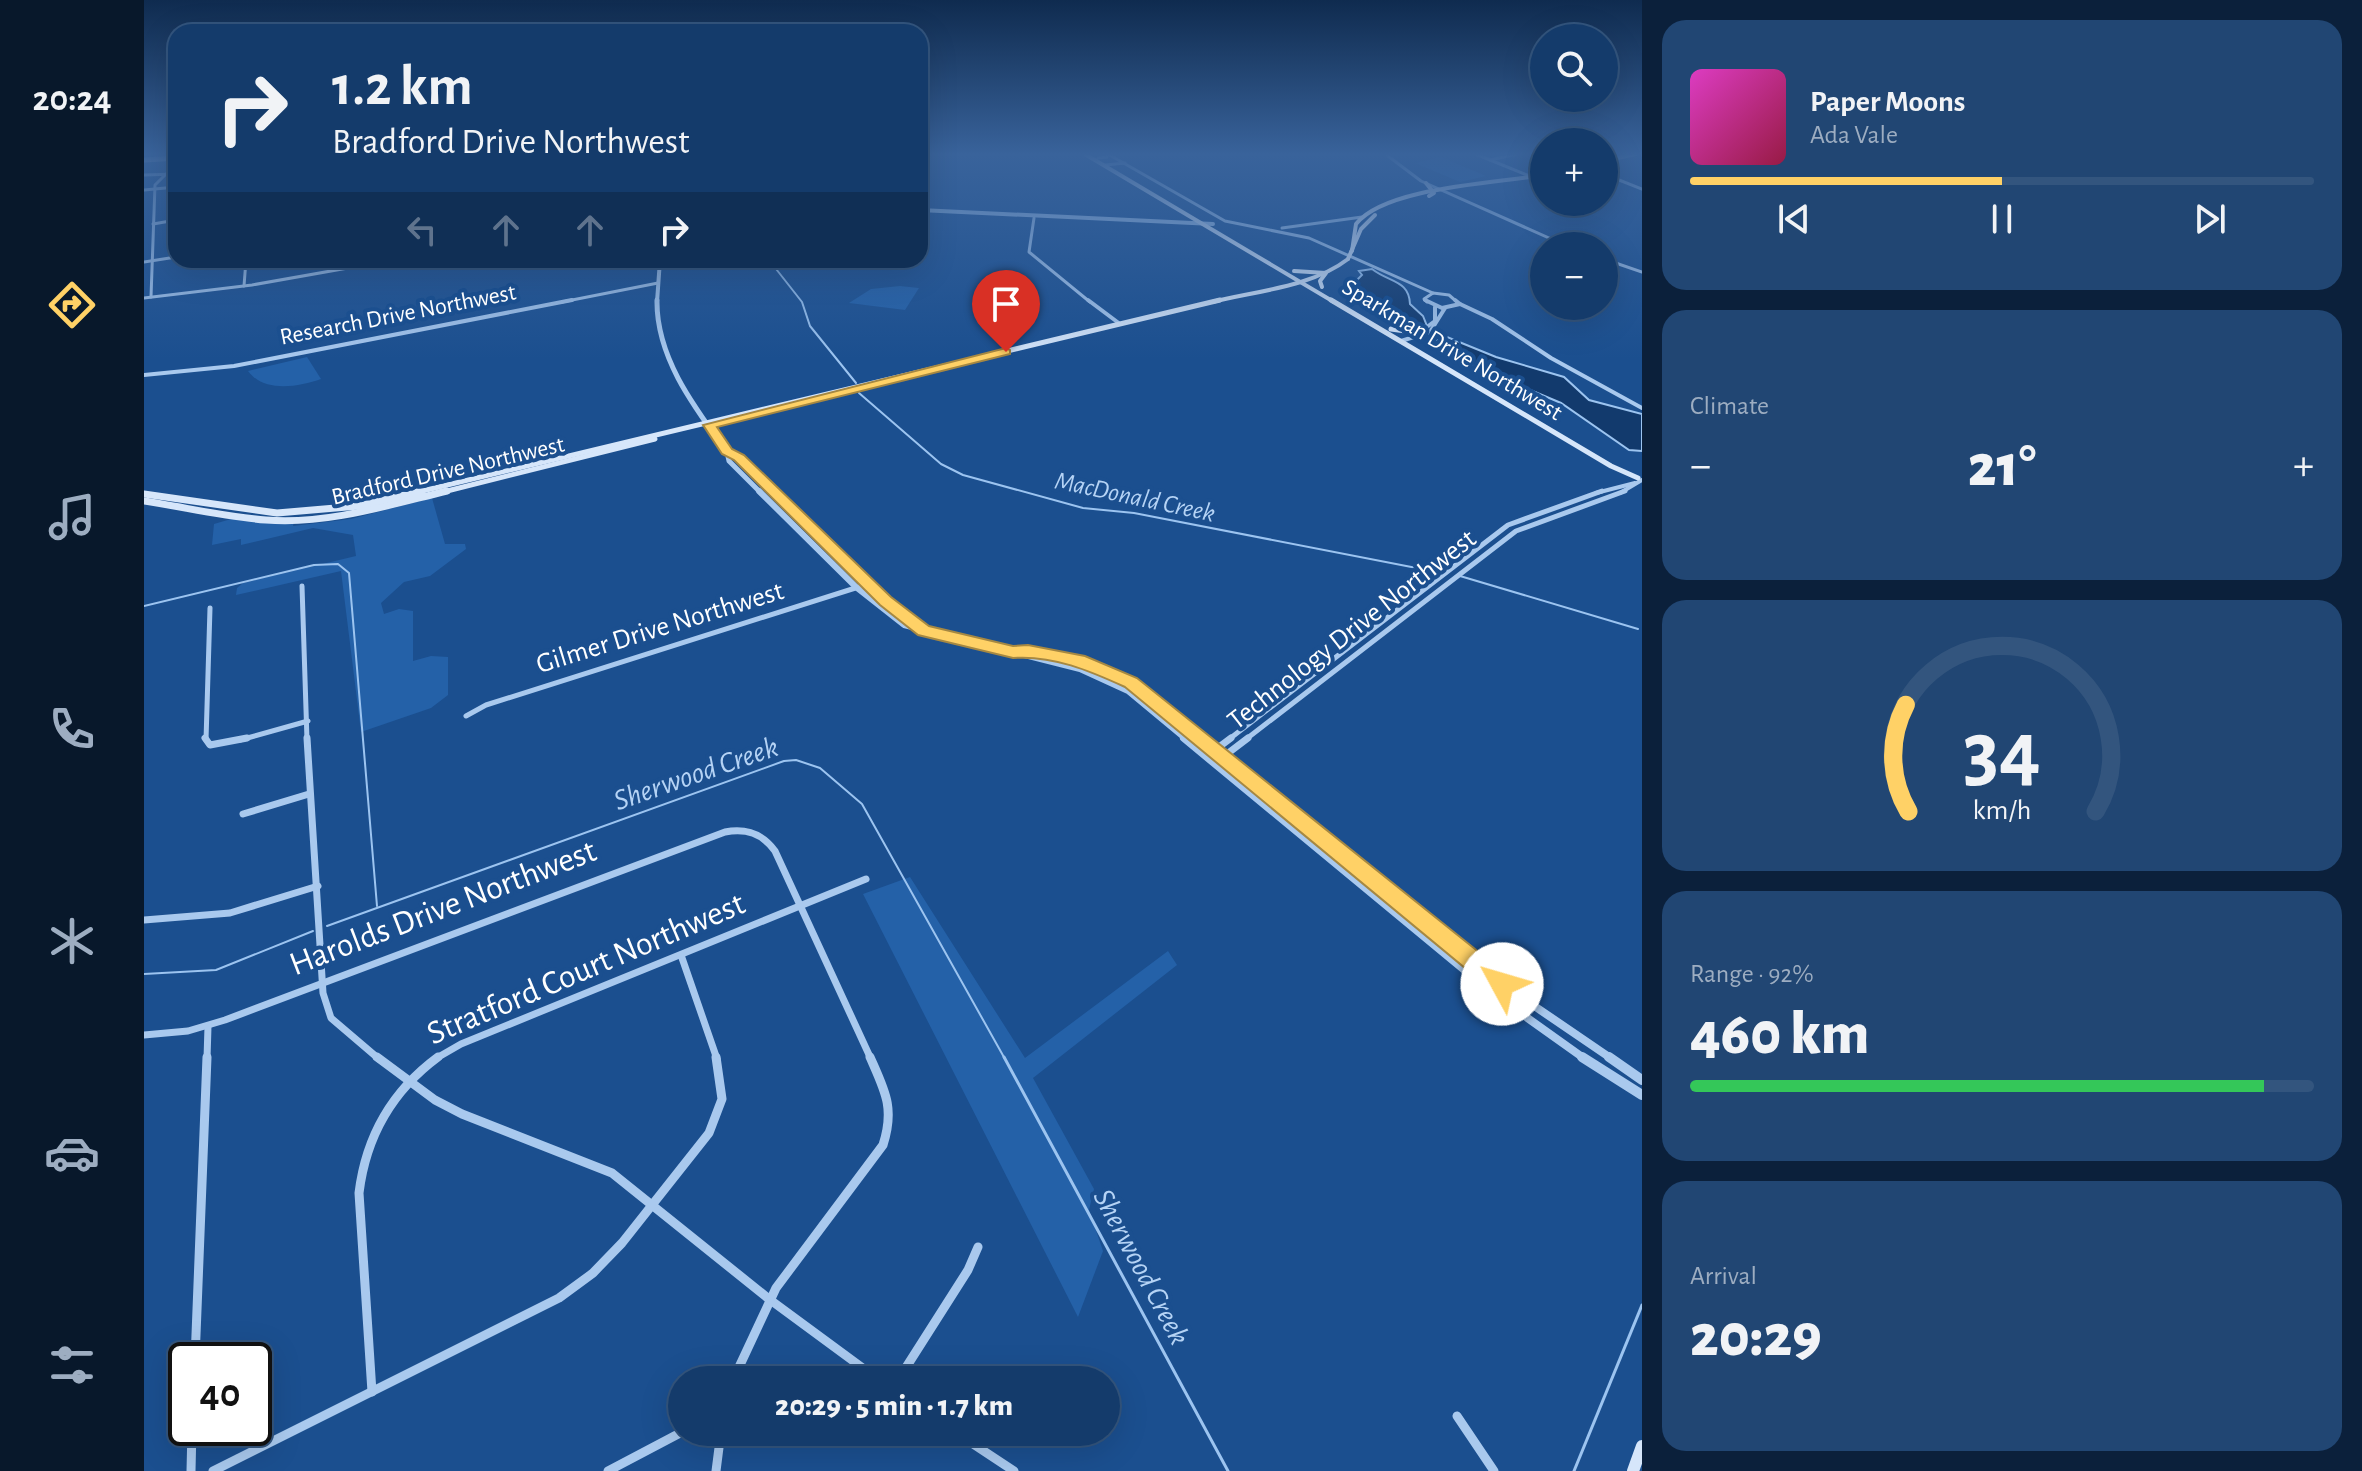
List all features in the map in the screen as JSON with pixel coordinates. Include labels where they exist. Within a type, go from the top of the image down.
[{"type":"main road","points":[[1191,225],[1196,222]]},
{"type":"main road","name":"Sparkman Drive Northwest","points":[[1204,222],[1287,272],[1322,287],[1404,340],[1423,348],[1640,481]]},
{"type":"main road","name":"Sparkman Drive Northwest","points":[[1206,222],[1294,271],[1314,288],[1640,481]]},
{"type":"main road","points":[[1352,251],[1351,233],[1359,222]]},
{"type":"main road","points":[[1352,251],[1361,229],[1369,222]]},
{"type":"main road","name":"Bradford Drive Northwest","points":[[144,494],[180,496],[258,512],[333,510],[663,436],[1304,280],[1326,273],[1348,259],[1352,251]]},
{"type":"main road","points":[[1294,271],[1326,273]]},
{"type":"main road","points":[[1287,272],[1281,285],[1314,288]]},
{"type":"main road","points":[[1322,287],[1320,281],[1326,273]]},
{"type":"main road","points":[[1391,329],[1422,335],[1423,348]]},
{"type":"main road","name":"Bradford Drive Northwest","points":[[144,501],[250,519],[331,517],[498,479],[663,436]]},
{"type":"main road","points":[[1633,1471],[1642,1446]]},
{"type":"street","points":[[151,297],[153,224],[167,222]]},
{"type":"street","points":[[1033,222],[1029,252],[1035,260],[1120,324]]},
{"type":"street","points":[[1116,222],[1210,224]]},
{"type":"street","points":[[1229,222],[1287,230],[1430,294],[1449,295],[1459,305],[1477,312],[1642,408]]},
{"type":"street","points":[[1287,230],[1335,222]]},
{"type":"street","points":[[1512,222],[1536,232]]},
{"type":"street","points":[[144,262],[168,258]]},
{"type":"street","points":[[1618,264],[1642,272]]},
{"type":"street","points":[[244,286],[245,268]]},
{"type":"street","points":[[144,298],[244,286],[347,268]]},
{"type":"street","points":[[659,268],[657,316],[662,339],[680,377],[727,452],[729,461],[857,588],[913,630],[1020,653],[1028,651],[1085,662],[1123,677],[1148,693],[1215,750],[1218,758],[1500,999],[1563,1045],[1642,1095]]},
{"type":"street","name":"Research Drive Northwest","points":[[144,375],[228,367],[658,283]]},
{"type":"street","points":[[1430,294],[1424,299],[1435,307],[1459,305]]},
{"type":"street","points":[[1422,335],[1436,320],[1435,307]]},
{"type":"street","points":[[1404,340],[1422,335],[1442,322],[1445,308]]},
{"type":"street","points":[[727,452],[739,458],[868,584],[923,631]]},
{"type":"street","name":"Technology Drive Northwest","points":[[1215,750],[1508,525],[1612,487],[1640,481]]},
{"type":"street","name":"Technology Drive Northwest","points":[[1218,758],[1516,531],[1630,489],[1640,481]]},
{"type":"street","name":"Gilmer Drive Northwest","points":[[466,716],[486,705],[868,584]]},
{"type":"street","points":[[302,586],[309,794],[318,886],[322,983],[325,1006],[335,1023],[410,1081],[462,1114],[600,1166],[860,1366]]},
{"type":"street","points":[[210,608],[205,738],[210,745],[308,721]]},
{"type":"street","points":[[1020,653],[1025,658],[1091,673],[1128,691],[1218,758],[1526,1003],[1642,1080]]},
{"type":"street","points":[[243,814],[309,794]]},
{"type":"street","name":"Harolds Drive Northwest","points":[[144,1035],[208,1026],[731,831],[749,831],[768,840],[883,1086],[891,1120],[883,1145],[769,1299],[739,1366]]},
{"type":"street","name":"Stratford Court Northwest","points":[[372,1392],[359,1193],[361,1169],[377,1126],[410,1081],[452,1048],[866,879]]},
{"type":"street","points":[[144,920],[230,913],[318,886]]},
{"type":"street","points":[[213,1471],[574,1289],[605,1263],[713,1126],[722,1093],[720,1068],[681,955]]},
{"type":"street","points":[[196,1342],[208,1026]]},
{"type":"street","points":[[907,1366],[968,1270],[978,1247]]},
{"type":"street","points":[[1457,1416],[1494,1471]]},
{"type":"street","points":[[608,1471],[668,1439]]},
{"type":"street","points":[[191,1471],[192,1446]]},
{"type":"street","points":[[716,1471],[719,1446]]},
{"type":"street","points":[[976,1446],[1014,1471]]},
{"type":"shaded area","points":[[1372,269],[1406,290],[1410,304],[1423,316],[1427,326],[1407,323],[1393,307],[1355,290],[1355,282],[1362,275],[1359,271]]},
{"type":"shaded area","points":[[919,288],[905,310],[849,303],[871,289]]},
{"type":"shaded area","points":[[1442,335],[1496,357],[1564,377],[1589,400],[1642,414],[1642,451],[1629,450],[1561,403],[1476,367],[1433,337]]},
{"type":"shaded area","points":[[307,357],[321,379],[292,386],[272,385],[263,383],[248,371]]},
{"type":"shaded area","points":[[432,498],[445,544],[465,544],[466,549],[430,576],[404,582],[381,603],[384,614],[399,609],[413,611],[413,661],[431,656],[448,657],[448,695],[431,708],[361,732],[341,571],[236,595],[237,588],[243,583],[356,556],[353,535],[313,528],[241,545],[241,539],[212,545],[214,524],[231,519],[294,522],[293,526],[351,519]]},
{"type":"shaded area","points":[[910,877],[1025,1058],[1168,951],[1177,965],[1033,1078],[1094,1189],[1089,1210],[1103,1251],[1078,1317],[863,894]]},
{"type":"waterway","name":"MacDonald Creek","points":[[775,268],[802,302],[810,326],[856,383]]},
{"type":"waterway","name":"MacDonald Creek","points":[[859,393],[941,464],[963,475],[1083,508],[1134,513],[1432,571]]},
{"type":"waterway","name":"Sherwood Creek","points":[[144,606],[314,565],[338,564],[349,573],[377,906]]},
{"type":"waterway","name":"MacDonald Creek","points":[[1460,576],[1638,629]]},
{"type":"waterway","name":"Sherwood Creek","points":[[327,926],[784,761],[796,760],[820,768],[862,804],[1005,1059]]},
{"type":"waterway","points":[[144,974],[216,970],[313,931]]},
{"type":"waterway","name":"Sherwood Creek","points":[[1004,1057],[1228,1471]]},
{"type":"waterway","name":"Sherwood Creek","points":[[1574,1471],[1642,1305]]},
{"type":"route","points":[[1006,352],[709,425],[727,452],[739,458],[885,601],[923,631],[1013,652],[1028,651],[1085,662],[1131,682],[1502,984]]}]
